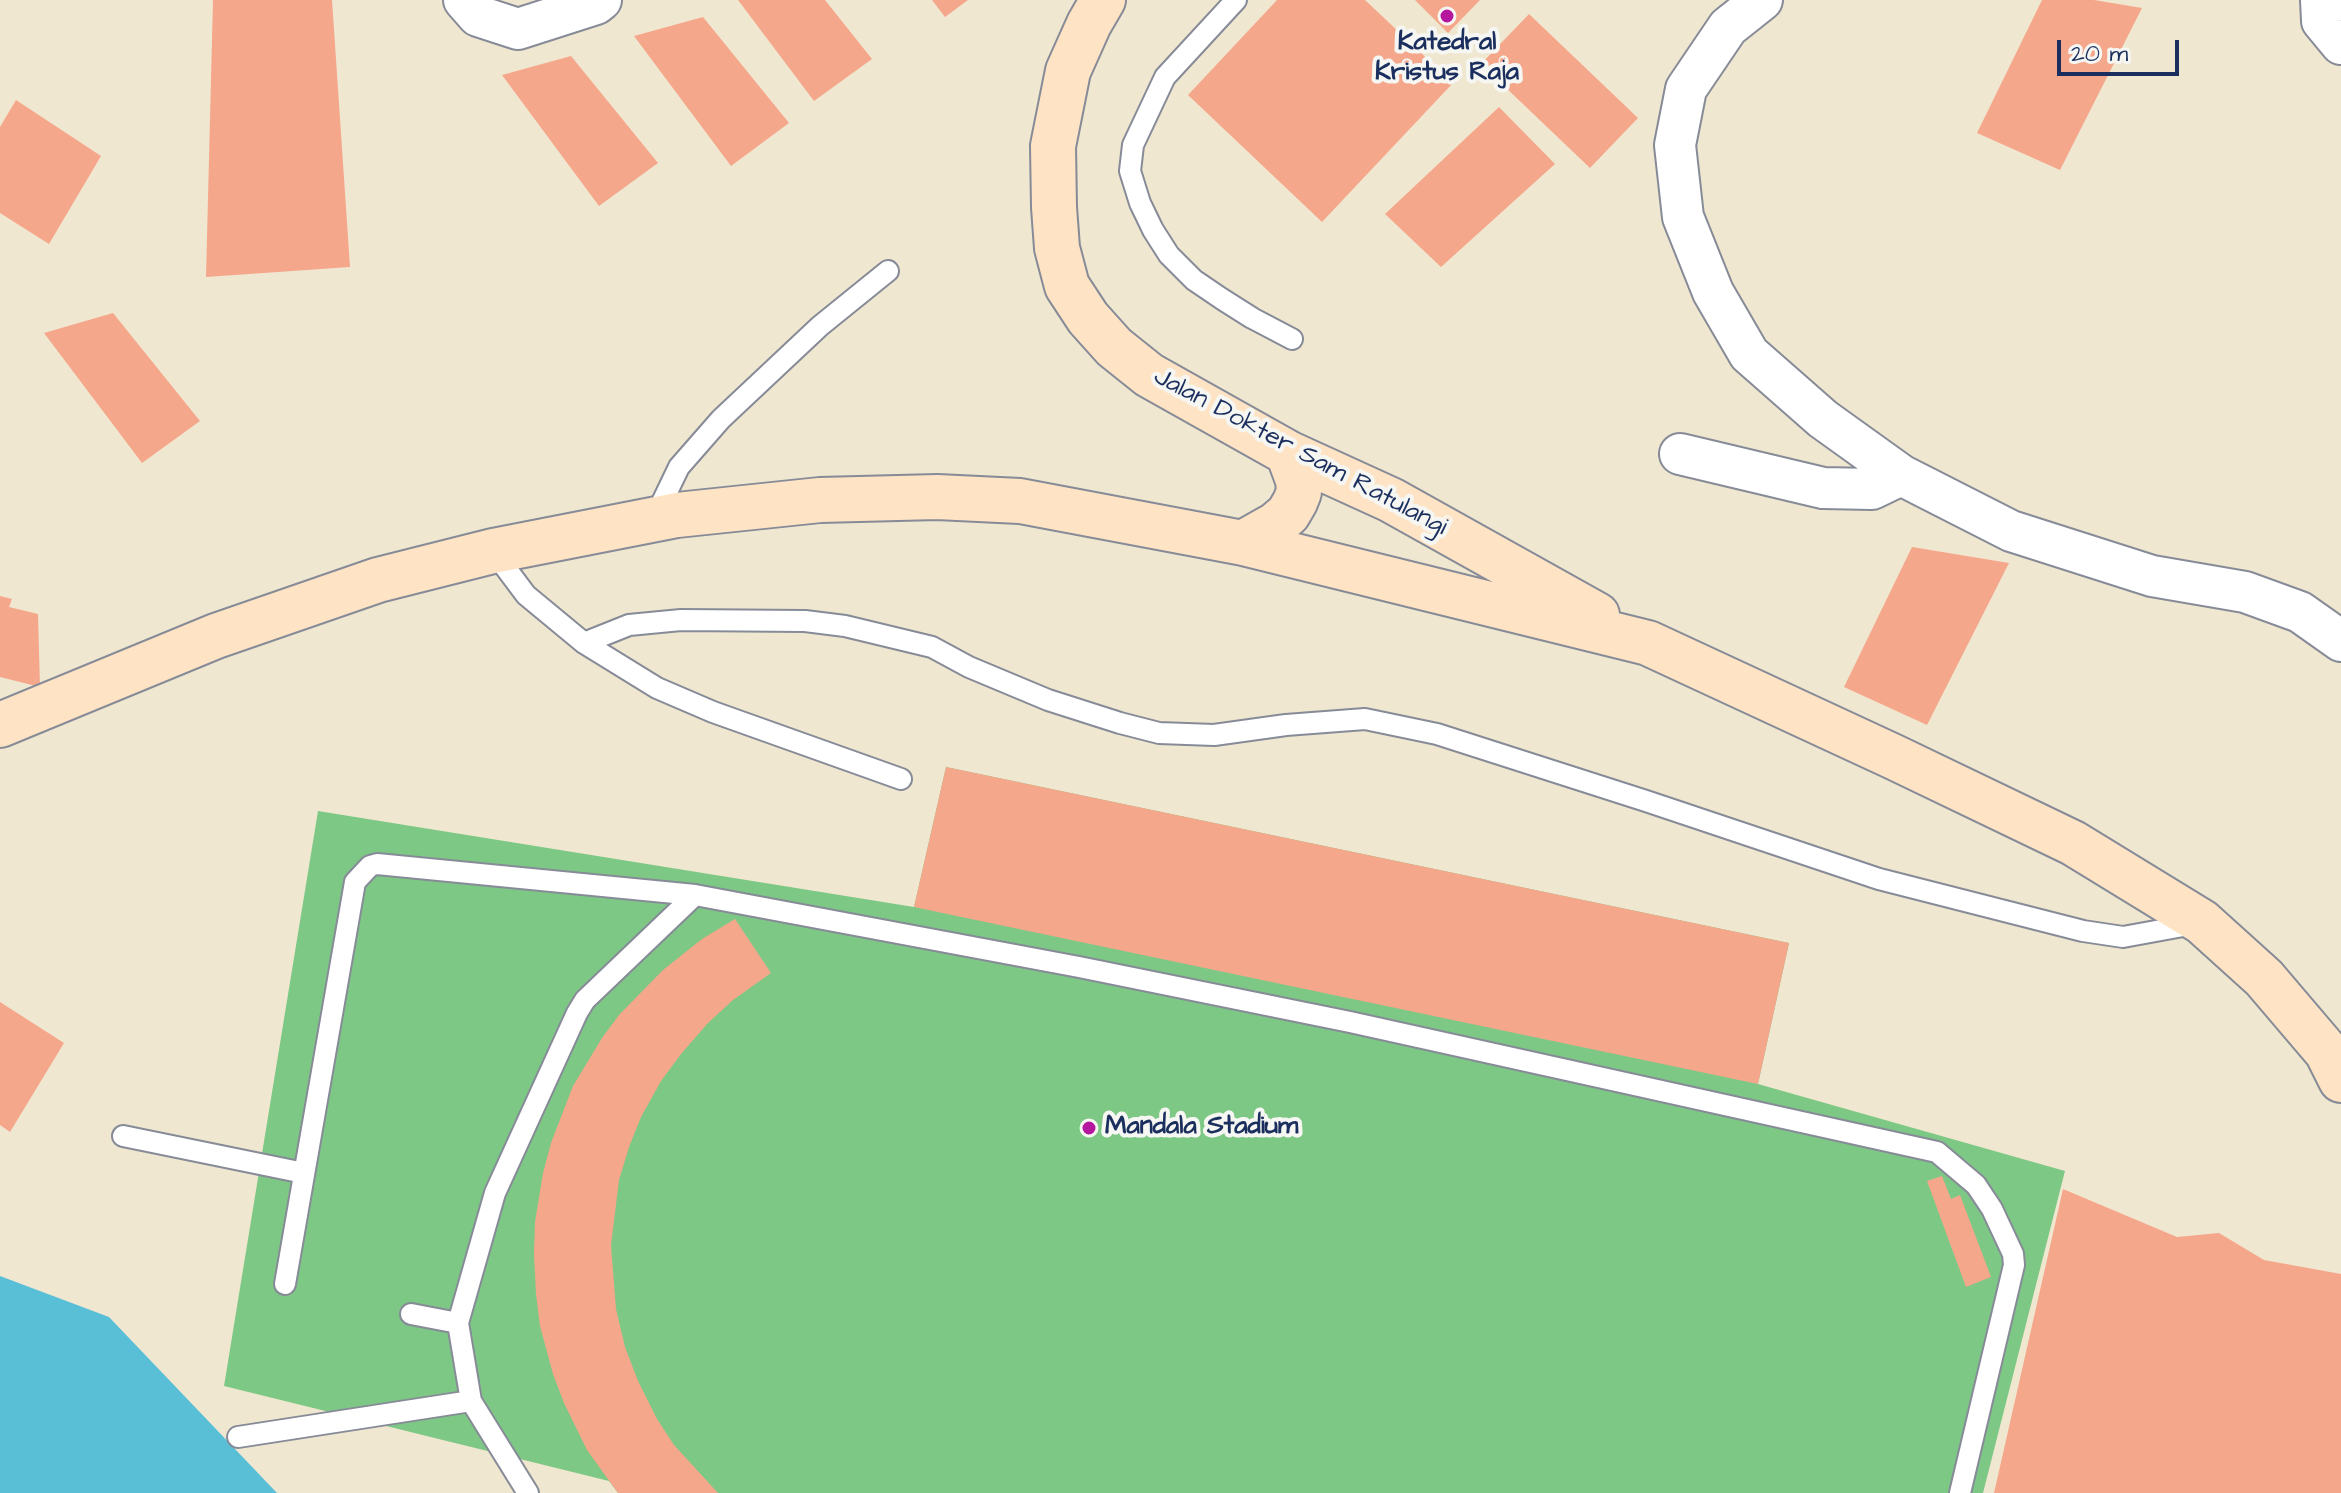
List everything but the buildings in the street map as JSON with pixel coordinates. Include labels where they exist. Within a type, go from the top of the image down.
[{"type":"main road","name":"Jalan Dokter Sam Ratulangi","points":[[1103,0],[1068,71],[1053,146],[1057,248],[1067,286],[1088,318],[1114,347],[1149,375],[1288,453],[1391,500],[1648,643]]},
{"type":"main road","points":[[1243,543],[1275,525],[1288,514],[1295,502],[1299,492],[1298,480],[1288,453]]},
{"type":"main road","points":[[0,725],[231,631],[378,580],[493,551],[654,519],[820,500],[937,497],[1020,501],[1243,543],[1648,643],[2073,843],[2202,922],[2264,978],[2327,1052],[2341,1080]]},
{"type":"street","points":[[464,0],[478,16],[518,29],[601,0]]},
{"type":"street","points":[[1762,0],[1728,27],[1686,89],[1675,145],[1683,217],[1713,292],[1749,354],[1823,419],[1901,475],[2011,531],[2152,576],[2245,592],[2300,612],[2341,641]]},
{"type":"street","points":[[2321,0],[2322,21],[2341,44]]},
{"type":"street","points":[[1680,454],[1823,488],[1872,489],[1901,475]]},
{"type":"lane","points":[[1236,0],[1165,77],[1133,145],[1130,171],[1140,203],[1169,255],[1194,280],[1252,318],[1292,339]]},
{"type":"lane","points":[[654,519],[679,467],[721,419],[820,326],[888,271]]},
{"type":"lane","points":[[493,551],[526,595],[584,643],[657,688],[713,712],[901,779]]},
{"type":"lane","points":[[584,643],[629,625],[681,620],[805,621],[845,626],[932,647],[969,667],[1048,700],[1159,733],[1214,735],[1365,719],[1437,734],[1879,879],[2083,931],[2123,937],[2202,922]]},
{"type":"lane","points":[[285,1284],[355,882],[370,866],[377,864],[695,895],[1350,1022],[1937,1152],[1976,1185],[1992,1209],[2013,1254],[2014,1265],[1960,1493]]},
{"type":"lane","points":[[528,1493],[471,1401],[458,1323],[495,1193],[577,1013],[585,1000],[695,895]]},
{"type":"lane","points":[[123,1136],[304,1173]]},
{"type":"lane","points":[[411,1314],[458,1323]]},
{"type":"lane","points":[[238,1437],[471,1401]]},
{"type":"green space","name":"Mandala Stadium","points":[[946,767],[1789,943],[1758,1084],[2065,1171],[1983,1493],[618,1493],[609,1481],[224,1386],[318,811],[914,907]]},
{"type":"water","points":[[0,1276],[109,1317],[277,1493],[0,1493]]},
{"type":"place","name":"Katedral Kristus Raja","points":[[1447,16]]},
{"type":"place","name":"Mandala Stadium","points":[[1089,1128]]}]
